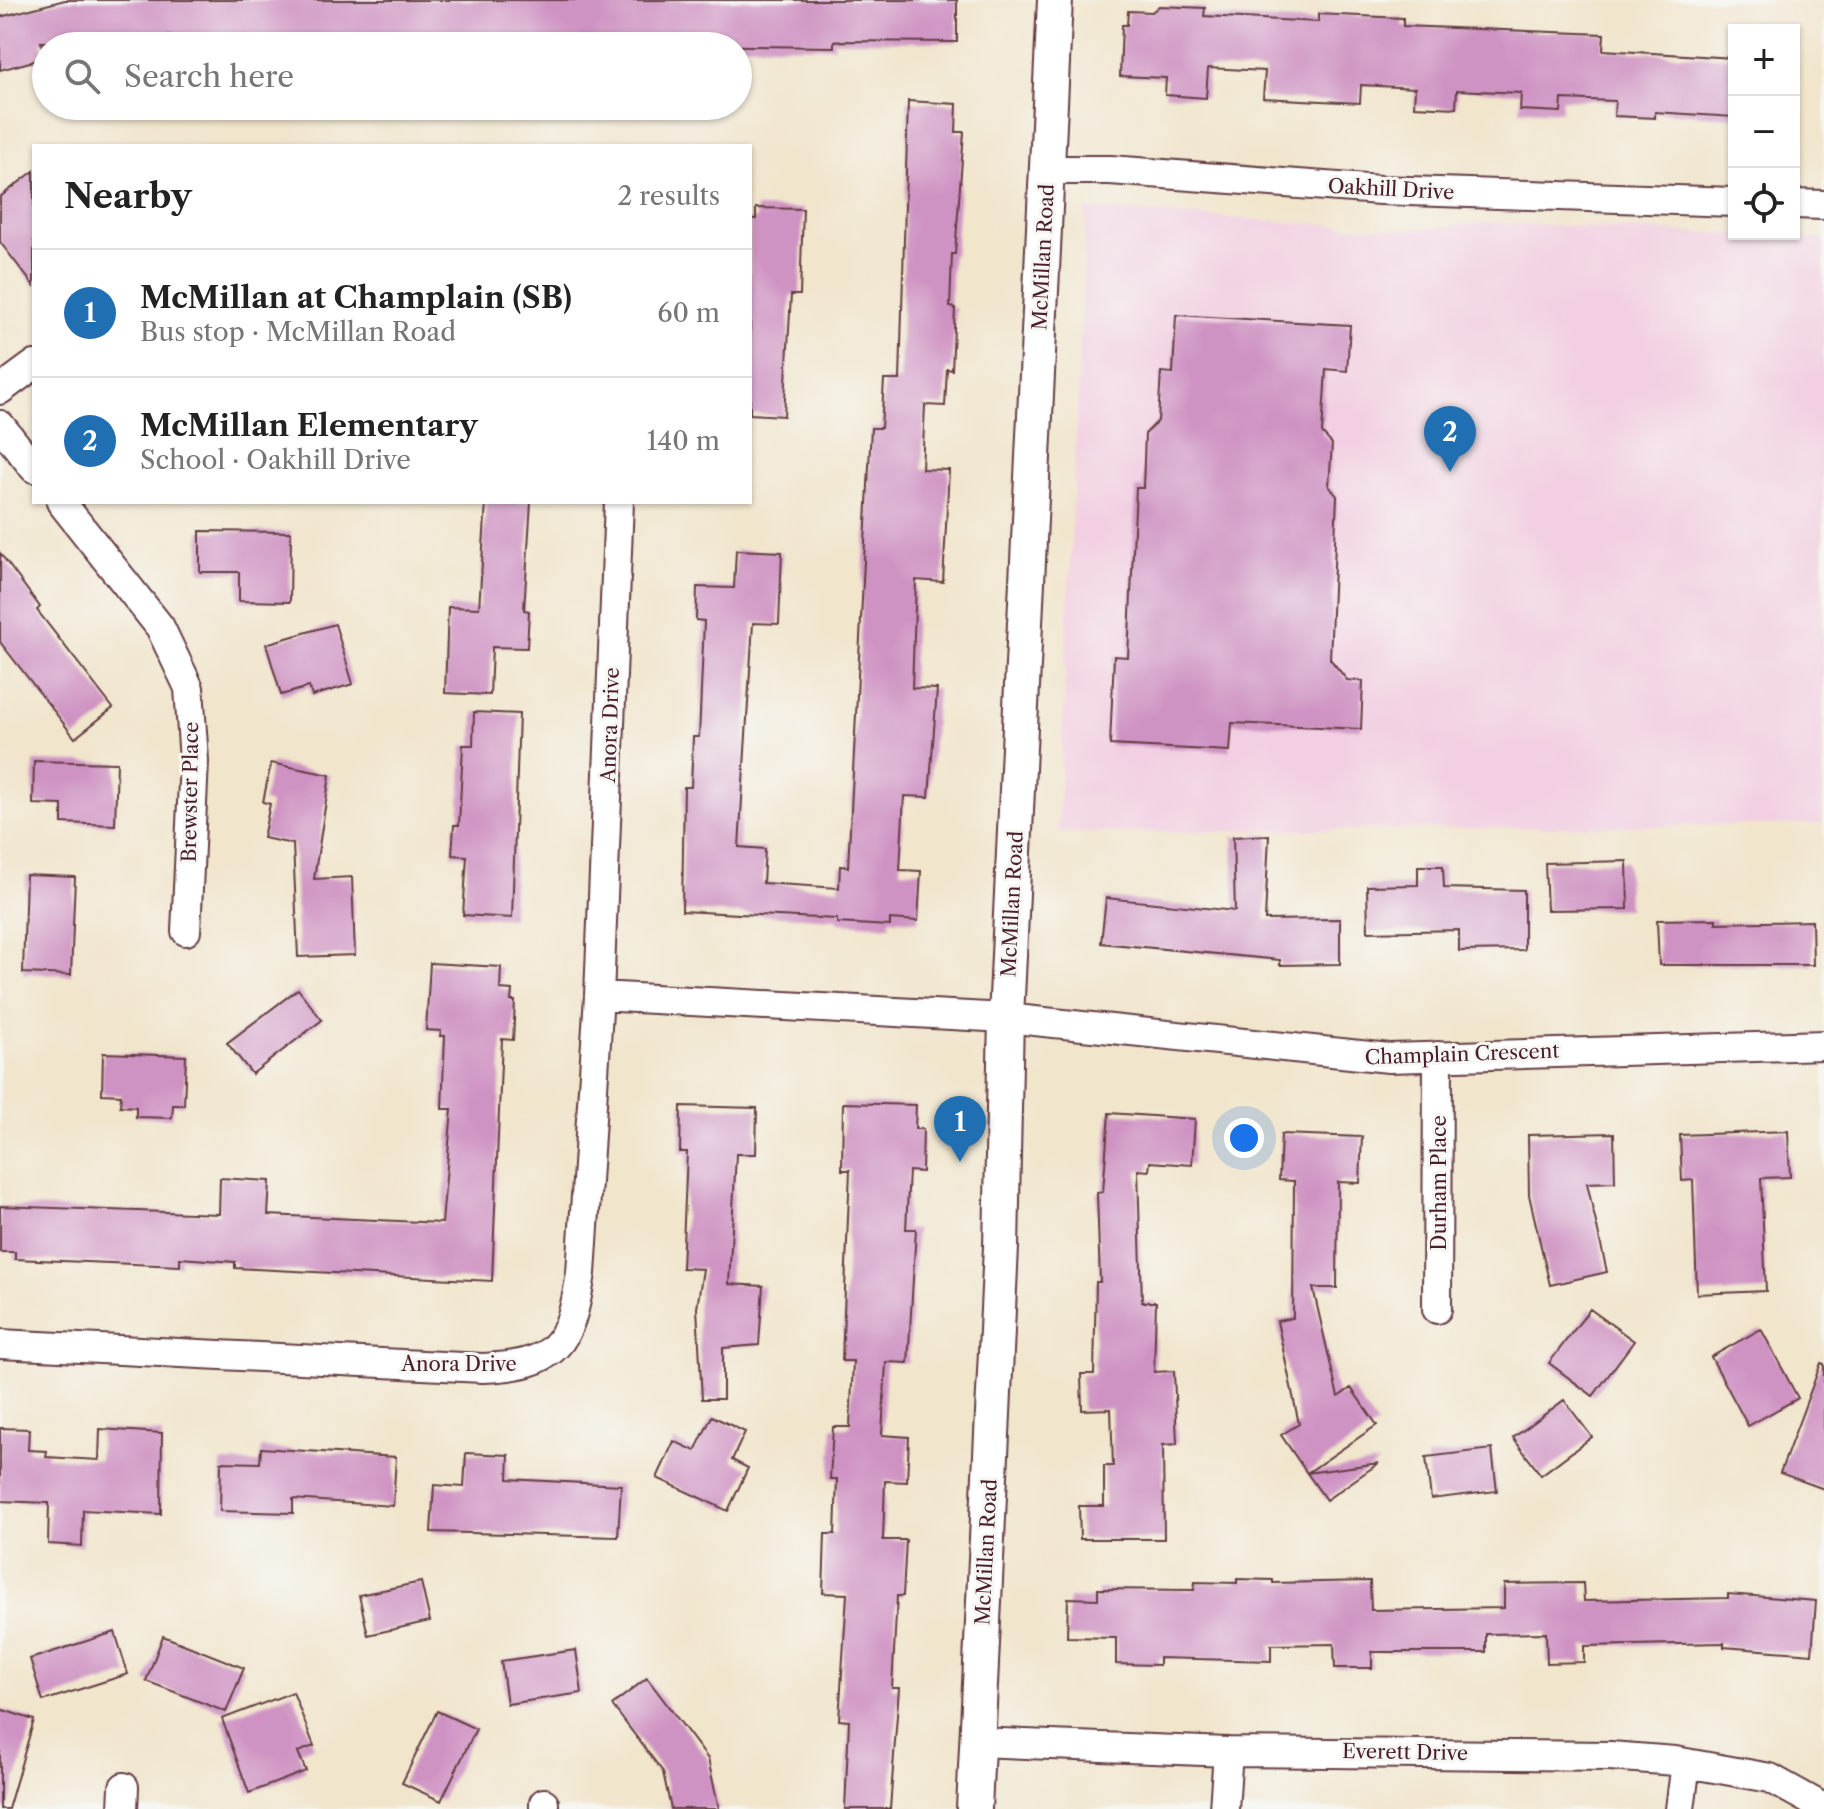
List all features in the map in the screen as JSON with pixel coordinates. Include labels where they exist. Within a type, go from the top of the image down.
[{"type":"street","name":"McMillan Road","points":[[974,1809],[1001,1247],[1006,1018],[1055,0]]},
{"type":"street","name":"Oakhill Drive","points":[[1048,170],[1110,170],[1380,190],[1728,202]]},
{"type":"street","points":[[1800,204],[1824,205]]},
{"type":"street","points":[[0,390],[32,366]]},
{"type":"street","points":[[0,425],[32,465]]},
{"type":"street","name":"Brewster Place","points":[[63,504],[160,627],[189,688],[194,761],[186,931]]},
{"type":"street","name":"Anora Drive","points":[[0,1344],[483,1368],[523,1367],[558,1347],[574,1316],[581,1273],[599,996],[619,504]]},
{"type":"street","points":[[599,996],[1006,1018]]},
{"type":"street","name":"Champlain Crescent","points":[[1006,1018],[1351,1056],[1824,1045]]},
{"type":"street","name":"Durham Place","points":[[1437,1309],[1438,1056]]},
{"type":"street","name":"Everett Drive","points":[[977,1742],[1228,1752],[1564,1755],[1686,1763],[1770,1778],[1824,1808]]},
{"type":"street","points":[[1224,1809],[1228,1752]]},
{"type":"street","points":[[1680,1809],[1686,1763]]},
{"type":"shaded area","points":[[1086,209],[1413,230],[1485,222],[1728,234],[1728,240],[1824,239],[1822,824],[1058,833]]},
{"type":"building","points":[[65,0],[957,0],[957,42],[834,41],[834,47],[752,46],[752,32],[32,32],[32,61],[0,70],[0,17]]},
{"type":"building","points":[[1159,6],[1205,8],[1204,16],[1318,22],[1318,14],[1403,18],[1403,26],[1604,34],[1603,50],[1728,58],[1728,117],[1655,112],[1655,118],[1614,116],[1615,101],[1562,99],[1561,112],[1520,110],[1521,93],[1457,90],[1456,108],[1414,106],[1415,88],[1361,85],[1360,103],[1263,98],[1265,71],[1208,68],[1206,98],[1165,95],[1166,78],[1120,76],[1122,25],[1127,25],[1128,11],[1152,12]]},
{"type":"building","points":[[908,101],[957,104],[956,132],[964,132],[955,254],[952,254],[950,307],[955,308],[952,370],[947,369],[945,406],[925,405],[922,469],[949,470],[943,582],[916,580],[912,688],[937,689],[929,797],[904,796],[900,870],[921,871],[918,921],[890,919],[890,926],[837,923],[837,919],[682,911],[684,787],[691,787],[693,737],[699,737],[704,621],[696,620],[697,587],[734,588],[736,550],[782,552],[779,624],[753,623],[739,847],[765,849],[763,883],[839,888],[840,866],[848,867],[871,428],[881,428],[884,380],[900,380]]},
{"type":"building","points":[[32,173],[32,283],[0,242],[0,197]]},
{"type":"building","points":[[756,208],[803,209],[800,295],[791,295],[784,416],[752,414],[752,219],[756,219]]},
{"type":"building","points":[[1176,315],[1350,325],[1347,371],[1326,369],[1322,433],[1332,444],[1329,486],[1337,496],[1330,659],[1347,680],[1363,681],[1361,729],[1232,723],[1230,751],[1110,745],[1114,656],[1128,657],[1136,488],[1143,488],[1145,434],[1158,421],[1161,372],[1173,373]]},
{"type":"building","points":[[486,504],[531,504],[524,610],[529,611],[527,648],[492,647],[490,695],[445,693],[448,607],[479,608]]},
{"type":"building","points":[[200,531],[291,532],[290,602],[239,601],[239,572],[200,572]]},
{"type":"building","points":[[0,553],[40,607],[37,610],[113,708],[75,738],[0,642]]},
{"type":"building","points":[[335,624],[353,684],[312,696],[309,687],[281,695],[266,644]]},
{"type":"building","points":[[474,712],[519,714],[512,918],[463,915],[467,856],[452,855],[454,825],[459,825],[463,745],[473,745]]},
{"type":"building","points":[[34,761],[117,763],[115,825],[62,823],[62,805],[33,804]]},
{"type":"building","points":[[271,763],[330,775],[314,879],[352,877],[355,955],[298,957],[293,844],[263,838],[270,804],[263,802]]},
{"type":"building","points":[[1269,835],[1265,920],[1340,919],[1340,964],[1280,965],[1280,960],[1101,943],[1106,898],[1235,911],[1233,837]]},
{"type":"building","points":[[1627,861],[1628,909],[1547,910],[1545,863]]},
{"type":"building","points":[[1418,866],[1443,866],[1444,888],[1524,890],[1524,950],[1459,951],[1459,930],[1368,932],[1367,886],[1418,885]]},
{"type":"building","points":[[26,875],[75,877],[71,975],[23,973]]},
{"type":"building","points":[[1716,919],[1716,923],[1812,921],[1813,965],[1659,965],[1657,920]]},
{"type":"building","points":[[430,963],[501,967],[500,989],[512,990],[511,1001],[515,1001],[513,1040],[502,1039],[492,1281],[235,1268],[235,1262],[180,1258],[180,1266],[15,1259],[15,1252],[0,1252],[0,1206],[219,1214],[220,1178],[270,1181],[268,1215],[442,1223],[452,1109],[442,1109],[445,1036],[440,1036],[441,1031],[426,1030]]},
{"type":"building","points":[[298,989],[322,1020],[252,1074],[227,1043]]},
{"type":"building","points":[[103,1053],[186,1056],[184,1105],[173,1105],[172,1118],[136,1117],[136,1107],[120,1106],[121,1095],[102,1094]]},
{"type":"building","points":[[843,1103],[916,1105],[915,1129],[923,1129],[922,1172],[909,1171],[906,1229],[916,1229],[908,1363],[886,1362],[882,1435],[909,1437],[907,1482],[885,1481],[883,1540],[906,1540],[903,1596],[897,1596],[892,1688],[899,1688],[890,1809],[845,1809],[849,1721],[839,1720],[847,1594],[823,1593],[825,1534],[835,1534],[837,1479],[830,1479],[833,1427],[850,1427],[853,1361],[842,1361],[850,1170],[842,1170]]},
{"type":"building","points":[[681,1106],[757,1108],[756,1154],[736,1154],[729,1284],[763,1286],[759,1345],[723,1348],[723,1399],[702,1399],[697,1308],[703,1269],[682,1268],[687,1152],[680,1152]]},
{"type":"building","points":[[1109,1113],[1195,1119],[1192,1165],[1150,1162],[1149,1171],[1138,1170],[1142,1302],[1156,1302],[1154,1372],[1174,1371],[1177,1444],[1163,1445],[1164,1539],[1080,1539],[1079,1506],[1104,1506],[1104,1466],[1113,1466],[1111,1409],[1082,1410],[1081,1374],[1094,1374],[1096,1282],[1100,1282],[1097,1193],[1103,1192]]},
{"type":"building","points":[[1788,1131],[1790,1177],[1761,1178],[1766,1291],[1697,1294],[1693,1180],[1682,1181],[1680,1135]]},
{"type":"building","points":[[1614,1133],[1615,1182],[1587,1183],[1607,1272],[1550,1285],[1529,1195],[1528,1135]]},
{"type":"building","points":[[1281,1134],[1362,1137],[1360,1183],[1338,1182],[1337,1288],[1313,1288],[1338,1397],[1351,1388],[1377,1425],[1307,1473],[1281,1435],[1299,1424],[1277,1321],[1293,1318],[1294,1181],[1279,1180]]},
{"type":"building","points":[[1590,1309],[1634,1341],[1593,1396],[1549,1363]]},
{"type":"building","points":[[1761,1329],[1798,1398],[1748,1426],[1711,1357]]},
{"type":"building","points":[[1821,1363],[1824,1364],[1824,1489],[1780,1473]]},
{"type":"building","points":[[1564,1400],[1592,1437],[1541,1475],[1513,1438]]},
{"type":"building","points":[[712,1416],[745,1432],[732,1460],[748,1468],[728,1511],[657,1478],[674,1441],[695,1451]]},
{"type":"building","points":[[0,1428],[29,1429],[28,1450],[47,1451],[46,1457],[99,1460],[100,1429],[162,1433],[161,1514],[83,1510],[82,1546],[48,1544],[49,1503],[0,1501]]},
{"type":"building","points":[[261,1448],[396,1457],[393,1506],[293,1499],[293,1513],[220,1511],[221,1462],[260,1463]]},
{"type":"building","points":[[1492,1449],[1497,1491],[1431,1499],[1426,1457]]},
{"type":"building","points":[[466,1453],[509,1455],[508,1479],[621,1485],[618,1537],[431,1532],[434,1485],[464,1487]]},
{"type":"building","points":[[1379,1463],[1326,1500],[1307,1473]]},
{"type":"building","points":[[1237,1579],[1273,1580],[1273,1583],[1370,1581],[1371,1610],[1504,1608],[1504,1584],[1583,1583],[1584,1601],[1728,1598],[1728,1594],[1816,1601],[1812,1654],[1724,1647],[1724,1643],[1584,1646],[1584,1662],[1547,1663],[1546,1633],[1486,1634],[1486,1652],[1372,1652],[1372,1668],[1335,1668],[1334,1644],[1271,1645],[1271,1661],[1159,1658],[1159,1665],[1116,1664],[1116,1638],[1067,1637],[1068,1598],[1098,1599],[1098,1589],[1194,1590],[1195,1582],[1237,1583]]},
{"type":"building","points":[[421,1582],[430,1621],[368,1635],[359,1595]]},
{"type":"building","points":[[115,1632],[128,1674],[43,1701],[30,1659]]},
{"type":"building","points":[[163,1636],[244,1668],[226,1712],[146,1681]]},
{"type":"building","points":[[576,1650],[582,1693],[507,1704],[501,1661]]},
{"type":"building","points":[[647,1678],[708,1759],[719,1809],[671,1809],[663,1772],[612,1705]]},
{"type":"building","points":[[293,1692],[314,1746],[298,1752],[306,1771],[249,1793],[222,1719]]},
{"type":"building","points":[[0,1709],[34,1720],[8,1809],[0,1809]]},
{"type":"building","points":[[437,1711],[476,1729],[441,1801],[402,1783]]},
{"type":"place","name":"McMillan Elementary","points":[[1450,472]]},
{"type":"place","name":"McMillan at Champlain (SB)","points":[[960,1162]]}]
